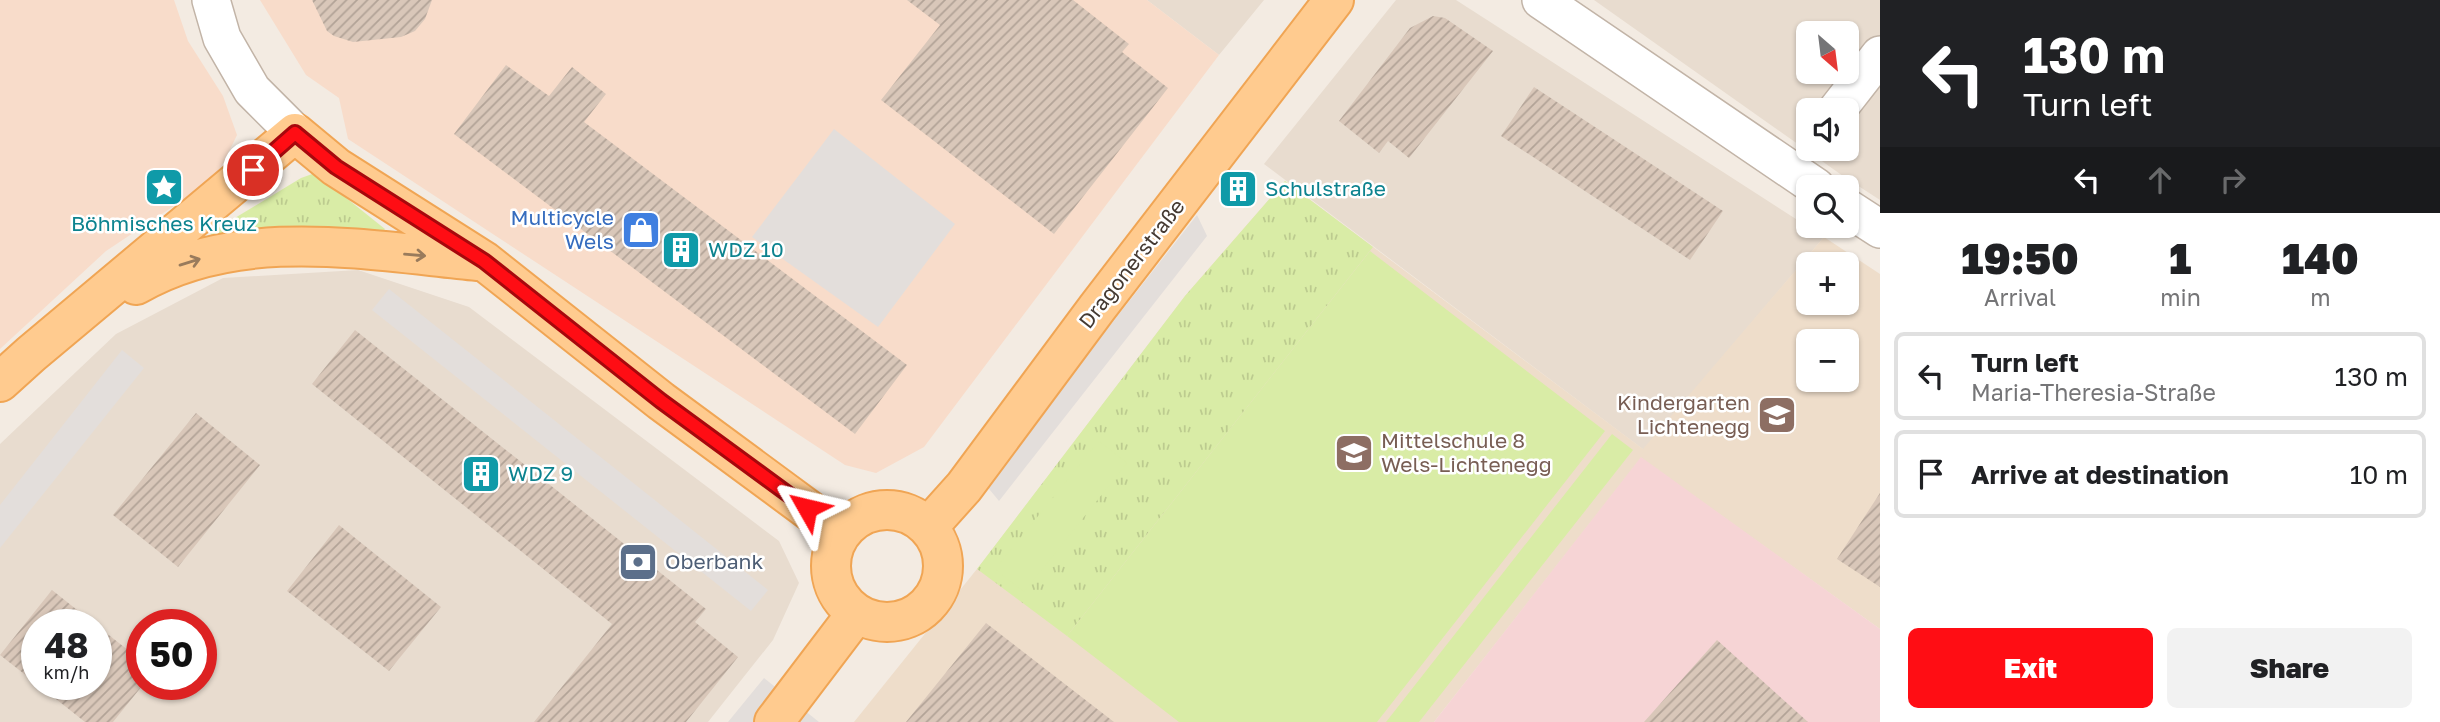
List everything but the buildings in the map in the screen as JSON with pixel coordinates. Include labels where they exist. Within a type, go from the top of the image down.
[{"type":"main road","name":"Dragonerstraße","points":[[929,526],[964,487],[1097,308],[1334,0]]},
{"type":"main road","points":[[0,382],[295,133],[336,167],[484,261],[661,401],[840,533]]},
{"type":"main road","points":[[64,326],[161,270],[223,252],[304,245],[484,261]]},
{"type":"main road","points":[[871,511],[902,511],[929,526],[944,553],[941,587],[917,615],[883,623],[856,614],[836,592],[831,558],[840,533],[871,511]]},
{"type":"main road","points":[[774,722],[856,614]]},
{"type":"street","points":[[211,0],[222,38],[252,90],[295,133]]},
{"type":"street","points":[[1541,0],[1805,169]]},
{"type":"street","points":[[1847,98],[1880,55]]},
{"type":"street","points":[[1859,215],[1880,229]]},
{"type":"shaded area","points":[[0,0],[174,0],[188,41],[223,96],[237,135],[216,178],[106,251],[0,349]]},
{"type":"shaded area","points":[[260,0],[1147,0],[1219,55],[924,447],[876,473],[845,465],[348,139],[339,98],[306,75]]},
{"type":"shaded area","points":[[1147,0],[1264,0],[1219,55]]},
{"type":"shaded area","points":[[1396,0],[1456,0],[1796,219],[1796,238],[1823,238],[1811,252],[1796,252],[1796,270],[1644,450],[1264,164]]},
{"type":"shaded area","points":[[1594,0],[1880,0],[1880,200],[1859,186],[1859,175],[1842,175],[1822,161],[1859,161],[1859,98],[1796,98],[1796,143]]},
{"type":"shaded area","points":[[834,129],[955,224],[878,327],[752,237]]},
{"type":"shaded area","name":"Mittelschule 8 Wels-Lichtenegg","points":[[1285,181],[1643,449],[1796,270],[1796,315],[1859,315],[1859,260],[1880,274],[1880,629],[1641,458],[1434,722],[854,722],[985,559],[1185,296]]},
{"type":"shaded area","points":[[1197,215],[1207,236],[999,501],[985,484]]},
{"type":"shaded area","name":"Mittelschule 8 Wels-Lichtenegg","points":[[1826,238],[1847,252],[1811,252]]},
{"type":"shaded area","points":[[358,270],[469,307],[779,541],[799,583],[773,640],[708,722],[0,722],[0,444],[116,334],[223,278]]},
{"type":"shaded area","points":[[389,289],[768,590],[751,611],[372,310]]},
{"type":"shaded area","points":[[122,350],[144,368],[0,548],[0,505]]},
{"type":"shaded area","points":[[1641,457],[1880,629],[1880,722],[1434,722]]},
{"type":"shaded area","points":[[764,678],[819,722],[728,722]]},
{"type":"green space","points":[[315,173],[385,229],[380,235],[310,227],[275,227],[215,240],[210,233],[301,178]]},
{"type":"green space","points":[[1285,181],[1373,247],[1067,636],[977,569],[1185,296]]},
{"type":"green space","points":[[1370,251],[1605,431],[1377,722],[1179,722],[1067,636]]},
{"type":"green space","points":[[1612,434],[1633,450],[1419,722],[1386,722]]},
{"type":"green space","points":[[1099,441],[1127,463],[1024,592],[995,569]]},
{"type":"place","name":"Böhmisches Kreuz","points":[[164,187]]},
{"type":"place","name":"Schulstraße","points":[[1238,189]]},
{"type":"place","name":"Multicycle Wels","points":[[641,230]]},
{"type":"place","name":"WDZ 10","points":[[681,250]]},
{"type":"place","name":"Kindergarten Lichtenegg","points":[[1777,415]]},
{"type":"place","name":"Mittelschule 8 Wels-Lichtenegg","points":[[1354,453]]},
{"type":"place","name":"WDZ 9","points":[[481,474]]},
{"type":"place","name":"Oberbank","points":[[638,562]]},
{"type":"route","points":[[253,170],[295,133],[336,167],[484,261],[661,401],[807,508]]}]
